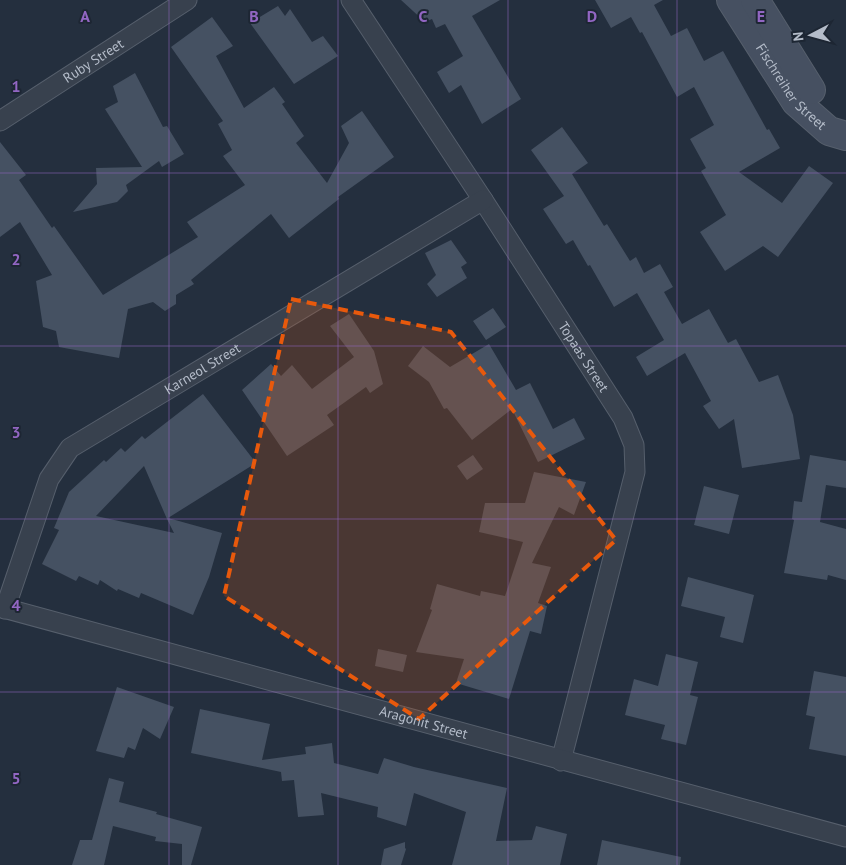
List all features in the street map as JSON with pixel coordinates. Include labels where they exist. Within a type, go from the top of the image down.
[{"type":"street","name":"Ruby Street","points":[[0,121],[187,0]]},
{"type":"street","name":"Topaas Street","points":[[350,0],[483,200],[623,418],[634,445],[635,472],[561,761]]},
{"type":"street","name":"Fischreiher Street","points":[[731,0],[796,102],[829,131],[846,136]]},
{"type":"street","name":"Fischreiher Street","points":[[755,0],[813,94],[837,116],[846,118]]},
{"type":"street","name":"Karneol Street","points":[[2,608],[49,479],[70,448],[483,200]]},
{"type":"street","name":"Aragonit Street","points":[[2,608],[846,837]]},
{"type":"highlighted area","points":[[291,299],[451,332],[616,540],[419,719],[224,596]]},
{"type":"building","points":[[401,0],[500,0],[472,16],[521,99],[482,124],[461,85],[449,93],[437,72],[463,56],[445,24],[436,28],[432,19],[425,22]]},
{"type":"building","points":[[595,0],[663,0],[654,5],[671,36],[687,28],[704,61],[723,51],[767,130],[769,129],[780,148],[739,172],[782,203],[809,166],[833,183],[778,257],[763,246],[725,271],[700,232],[726,215],[701,171],[706,168],[690,139],[714,125],[694,87],[677,97],[642,32],[640,33],[631,17],[611,28]]},
{"type":"building","points":[[278,6],[285,16],[290,9],[312,42],[323,36],[338,56],[294,84],[250,23]]},
{"type":"building","points":[[212,17],[233,46],[216,56],[244,108],[274,87],[285,102],[282,104],[304,136],[296,143],[327,183],[349,143],[341,126],[362,111],[394,157],[338,197],[339,199],[289,238],[271,214],[191,280],[194,284],[176,295],[176,304],[165,311],[153,302],[128,309],[119,358],[59,347],[56,331],[43,327],[36,281],[52,275],[20,222],[0,237],[0,142],[26,175],[19,180],[52,228],[54,226],[103,295],[198,237],[187,222],[245,185],[223,156],[232,150],[218,124],[223,121],[171,47]]},
{"type":"building","points":[[135,73],[163,127],[167,126],[184,154],[162,167],[159,161],[126,185],[128,191],[117,202],[73,212],[97,184],[96,168],[142,167],[105,109],[118,102],[113,86]]},
{"type":"building","points":[[562,127],[588,163],[572,174],[604,226],[607,224],[630,261],[636,257],[644,273],[660,264],[673,287],[664,292],[682,324],[709,309],[728,343],[736,339],[759,382],[778,375],[793,415],[800,459],[742,468],[734,419],[719,429],[703,406],[711,401],[685,353],[647,376],[636,357],[664,340],[637,293],[614,307],[573,240],[566,244],[543,209],[564,196],[531,150]]},
{"type":"building","points":[[451,240],[467,263],[461,267],[467,278],[437,297],[427,284],[436,275],[425,253]]},
{"type":"building","points":[[493,308],[506,327],[486,340],[473,321]]},
{"type":"building","points":[[349,314],[374,351],[383,384],[370,393],[366,387],[327,415],[334,425],[287,456],[242,390],[271,364],[281,376],[292,365],[312,389],[354,357],[330,326]]},
{"type":"building","points":[[489,344],[516,390],[530,383],[553,429],[574,418],[585,439],[538,462],[512,409],[472,440],[447,408],[444,409],[429,382],[408,366],[423,346],[450,367]]},
{"type":"building","points":[[203,394],[256,463],[168,518],[222,533],[209,577],[193,615],[141,593],[139,598],[118,589],[117,591],[100,580],[98,585],[79,576],[76,581],[42,564],[59,530],[54,528],[69,492],[104,460],[106,462],[121,448],[125,452],[142,436],[145,439]],"holes":[[[144,466],[174,533],[96,516]]]},
{"type":"building","points":[[473,455],[483,469],[467,480],[457,466]]},
{"type":"building","points":[[810,455],[846,461],[846,488],[826,485],[820,522],[846,529],[846,580],[828,575],[827,580],[784,573],[794,520],[792,519],[794,501],[802,502]]},
{"type":"building","points":[[534,472],[586,482],[574,515],[559,507],[532,563],[551,567],[538,603],[547,606],[541,634],[530,631],[509,699],[456,683],[464,659],[416,652],[432,610],[430,609],[437,584],[480,596],[481,591],[505,596],[523,542],[479,532],[485,503],[525,503]]},
{"type":"building","points":[[704,486],[739,495],[729,534],[694,525]]},
{"type":"building","points":[[688,577],[754,595],[743,643],[720,637],[725,617],[681,606]]},
{"type":"building","points":[[378,649],[407,655],[403,672],[375,666]]},
{"type":"building","points":[[666,654],[698,662],[690,695],[698,697],[686,745],[661,739],[665,725],[625,715],[634,679],[658,686]]},
{"type":"building","points":[[814,671],[846,677],[846,756],[809,749],[815,717],[806,715]]},
{"type":"building","points":[[117,687],[174,707],[160,739],[143,728],[135,750],[128,747],[124,758],[96,751]]},
{"type":"building","points":[[200,709],[270,724],[262,760],[306,754],[305,747],[332,743],[334,763],[378,774],[384,758],[414,767],[507,788],[496,841],[532,840],[536,826],[567,834],[560,865],[452,865],[466,812],[414,793],[406,826],[377,817],[378,807],[321,793],[324,815],[298,817],[294,780],[282,781],[281,772],[191,753]]},
{"type":"building","points":[[109,778],[124,782],[119,802],[202,827],[191,865],[182,865],[182,844],[155,841],[156,837],[113,826],[104,865],[72,865],[80,840],[92,840]]},
{"type":"building","points":[[602,840],[681,857],[680,865],[597,865]]},
{"type":"building","points":[[405,842],[406,849],[401,865],[381,865],[384,849]]}]
